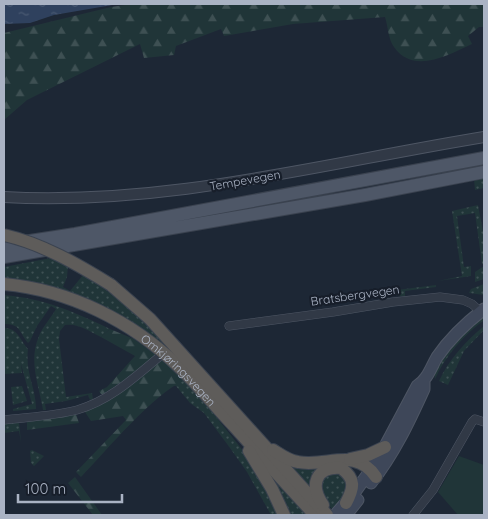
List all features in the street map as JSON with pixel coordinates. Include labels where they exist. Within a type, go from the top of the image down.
[{"type":"highway","name":"Omkjøringsvegen","points":[[4,235],[63,257],[111,284],[150,319],[321,511]]},
{"type":"highway","name":"Omkjøringsvegen","points":[[4,284],[58,295],[103,313],[146,339],[178,366],[237,429],[321,511]]},
{"type":"highway","points":[[237,429],[272,489],[284,515]]},
{"type":"highway","points":[[264,445],[298,462],[344,463],[353,469],[371,474]]},
{"type":"highway","points":[[321,511],[316,490],[317,477],[328,469],[385,447]]},
{"type":"highway","points":[[344,463],[352,483],[352,492],[346,509]]},
{"type":"main road","points":[[4,245],[75,234],[484,158]]},
{"type":"main road","points":[[4,257],[346,198],[484,172]]},
{"type":"main road","name":"Bratsbergvegen","points":[[371,474],[388,460],[400,439],[424,389],[424,382],[437,358],[451,339],[468,322],[483,311]]},
{"type":"main road","name":"Bratsbergvegen","points":[[335,515],[346,509],[371,474],[417,386],[424,382]]},
{"type":"street","name":"Tempevegen","points":[[4,197],[86,198],[208,187],[484,137]]},
{"type":"street","name":"Bratsbergvegen","points":[[229,326],[440,297],[463,300],[483,311]]},
{"type":"street","points":[[4,420],[60,414],[91,404],[128,383],[159,357]]},
{"type":"street","points":[[414,515],[433,490],[472,422],[475,419],[484,422]]},
{"type":"green space","points":[[132,4],[484,4],[484,27],[479,27],[468,36],[472,44],[442,57],[421,61],[411,60],[394,47],[389,36],[385,17],[293,24],[224,36],[221,29],[176,46],[174,55],[144,58],[140,44],[27,100],[4,120],[4,33],[111,7]]},
{"type":"green space","points":[[484,177],[484,188],[475,190],[474,179]]},
{"type":"green space","points":[[478,205],[484,237],[484,263],[482,264],[475,213],[457,216],[464,267],[471,266],[471,276],[438,281],[462,276],[452,211]]},
{"type":"green space","points":[[51,258],[68,266],[67,277],[63,287],[70,291],[83,275],[99,285],[141,320],[193,373],[144,331],[4,279],[4,267]]},
{"type":"green space","points":[[484,266],[484,279],[475,282],[475,272]]},
{"type":"green space","points":[[484,284],[484,295],[469,293],[471,289]]},
{"type":"green space","points":[[436,285],[436,287],[405,291],[405,296],[399,296],[397,290]]},
{"type":"green space","points":[[4,295],[32,299],[58,307],[110,329],[101,337],[74,325],[65,325],[60,331],[59,339],[66,397],[92,393],[93,399],[90,400],[88,395],[45,404],[46,410],[43,410],[35,373],[34,355],[41,332],[56,309],[51,306],[28,343],[17,327],[4,324]]},
{"type":"green space","points":[[484,316],[484,320],[462,339],[450,354],[435,379],[435,372],[445,354]]},
{"type":"green space","points":[[484,326],[484,330],[464,351],[448,385],[439,381],[458,351]]},
{"type":"green space","points":[[4,328],[16,332],[28,349],[28,366],[36,409],[13,411],[13,409],[32,404],[21,364],[22,373],[4,374]]},
{"type":"green space","points":[[110,329],[134,339],[156,355],[126,379],[101,394],[99,391],[107,387],[135,356],[101,337]]},
{"type":"green space","points":[[162,359],[185,380],[172,387],[145,410],[81,477],[76,472],[126,420],[123,416],[91,421],[85,412],[129,387]]},
{"type":"green space","points":[[185,380],[252,462],[280,515],[271,515],[247,472],[204,413],[190,403],[173,385]]},
{"type":"green space","points":[[22,386],[27,401],[13,405],[11,387]]},
{"type":"green space","points":[[76,414],[79,423],[27,430],[27,421]]},
{"type":"green space","points":[[19,422],[21,442],[19,431],[4,433],[4,423]]},
{"type":"green space","points":[[32,450],[44,456],[34,466],[31,463],[30,451]]},
{"type":"green space","points":[[459,456],[484,465],[484,515],[458,515],[438,492]]},
{"type":"green space","points":[[258,460],[308,515],[287,515]]},
{"type":"green space","points":[[286,462],[326,465],[313,490]]},
{"type":"green space","points":[[335,472],[346,478],[347,493],[333,510],[324,499],[321,488],[323,478]]},
{"type":"green space","points":[[75,477],[102,515],[93,515],[68,483]]},
{"type":"water","points":[[4,4],[118,4],[54,15],[30,23],[4,24]]}]
